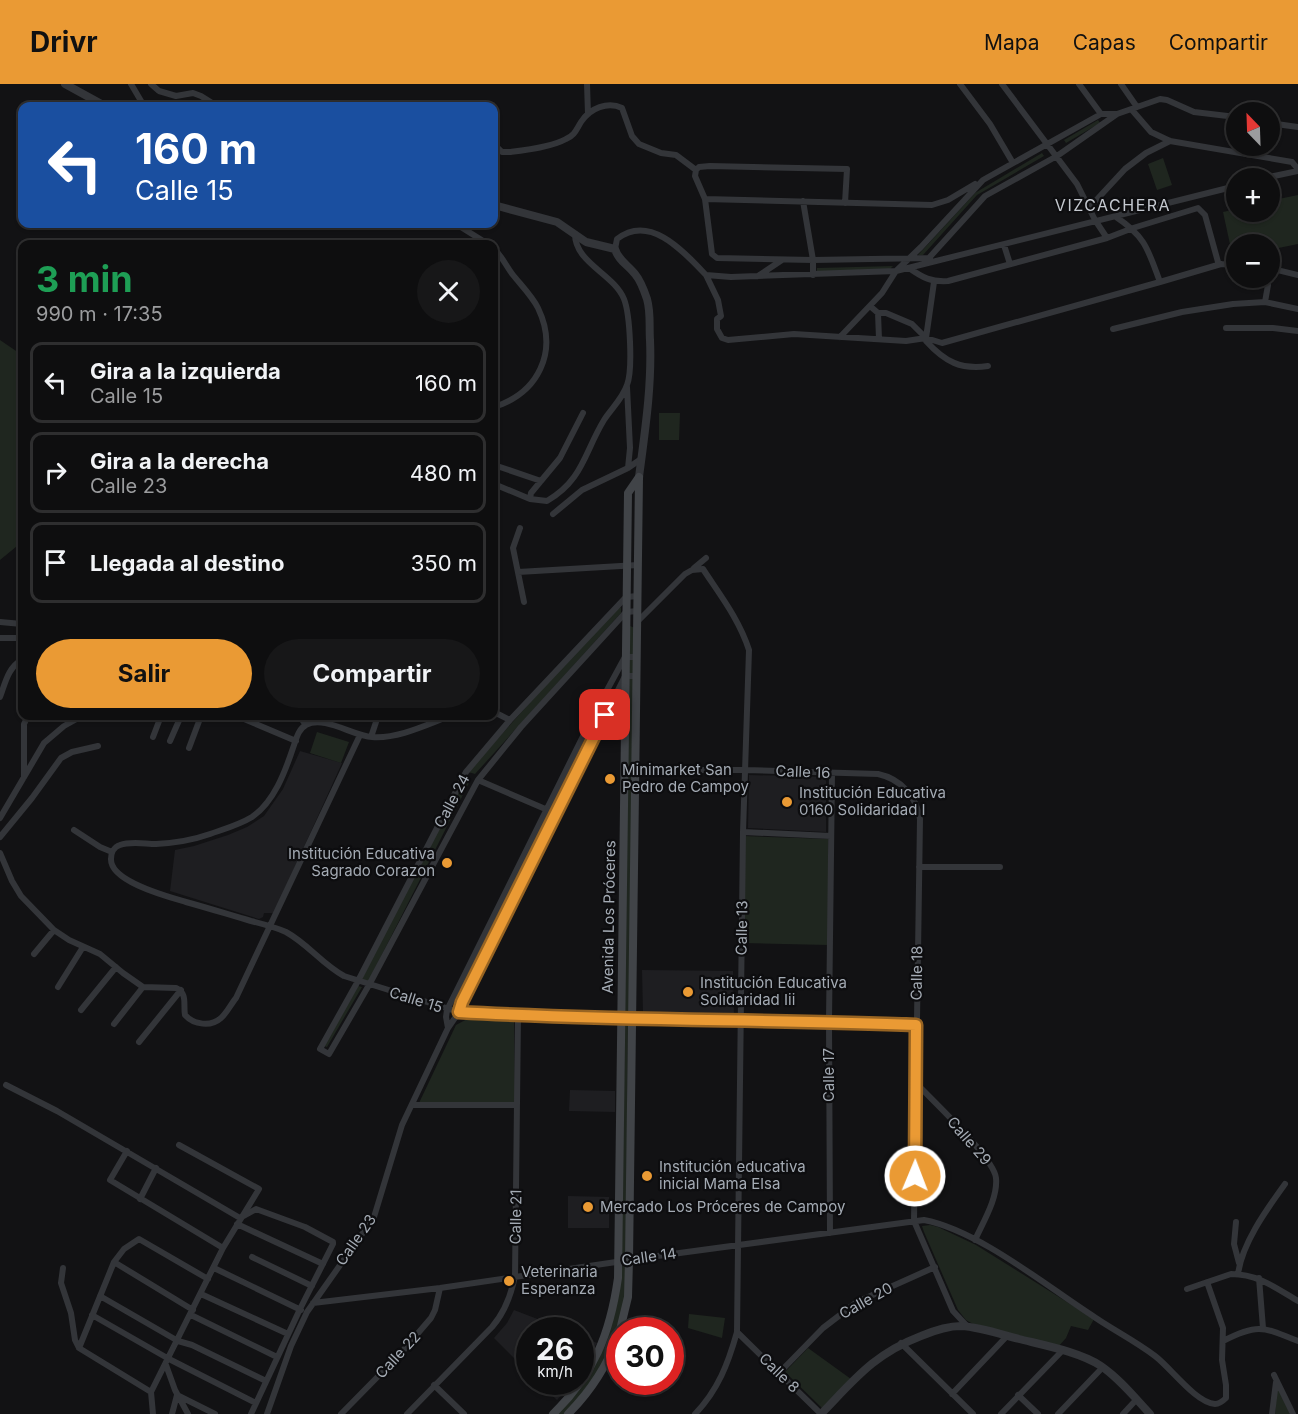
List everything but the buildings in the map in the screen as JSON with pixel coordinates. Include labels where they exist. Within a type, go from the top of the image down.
[{"type":"main road","name":"Avenida Los Próceres","points":[[623,1317],[628,1297],[629,1260],[639,477]]},
{"type":"main road","name":"Avenida Los Próceres","points":[[553,1414],[578,1388],[602,1347],[613,1313],[619,1262],[628,493],[639,477]]},
{"type":"main road","name":"Avenida Los Próceres","points":[[568,1414],[597,1381],[606,1365]]},
{"type":"street","points":[[65,84],[98,102]]},
{"type":"street","points":[[131,84],[142,102]]},
{"type":"street","points":[[151,84],[159,91],[176,96],[193,93],[211,102]]},
{"type":"street","points":[[587,84],[588,114]]},
{"type":"street","points":[[960,84],[990,124],[1013,163]]},
{"type":"street","points":[[1002,84],[1077,184],[1095,220],[1107,237]]},
{"type":"street","points":[[1079,84],[1101,114]]},
{"type":"street","points":[[1120,84],[1151,132],[1170,141],[1261,155],[1297,166]]},
{"type":"street","points":[[705,199],[932,205],[948,200],[1101,114],[1117,114],[1160,99],[1194,112],[1226,116]]},
{"type":"street","points":[[498,148],[502,152],[510,152],[562,141],[578,130],[588,114],[606,105],[615,105],[622,108],[632,136],[639,144],[661,153],[676,155],[696,170]]},
{"type":"street","points":[[923,265],[985,196],[1056,156],[1117,114]]},
{"type":"street","points":[[1280,125],[1298,127]]},
{"type":"street","points":[[1089,208],[1125,169],[1146,153],[1170,141]]},
{"type":"street","points":[[696,170],[699,167],[710,166],[847,169],[845,203]]},
{"type":"street","points":[[1280,172],[1297,166]]},
{"type":"street","points":[[696,170],[705,199],[712,254],[717,258],[783,260],[930,258]]},
{"type":"street","points":[[840,337],[882,293],[896,271],[983,180]]},
{"type":"street","points":[[706,275],[731,277],[896,271],[1226,189]]},
{"type":"street","points":[[803,201],[813,260],[813,275]]},
{"type":"street","points":[[498,207],[557,222],[586,242],[615,249],[617,239],[626,232],[651,231],[676,244],[706,275],[720,308],[721,316],[717,319],[717,323],[722,338],[728,340],[794,334],[906,341],[926,338],[942,343],[1226,264]]},
{"type":"street","points":[[909,268],[923,279],[933,282],[948,281],[1107,237],[1198,208],[1205,215],[1216,259],[1221,264]]},
{"type":"street","points":[[1116,217],[1132,228],[1146,244],[1160,282]]},
{"type":"street","points":[[462,228],[482,240]]},
{"type":"street","points":[[575,234],[575,242],[586,258],[614,284],[624,298],[629,325],[627,386],[630,448],[628,468]]},
{"type":"street","points":[[1004,245],[1010,264]]},
{"type":"street","name":"Avenida Los Próceres","points":[[615,249],[617,256],[636,275],[642,286],[651,323],[650,385],[639,477]]},
{"type":"street","points":[[498,252],[537,307],[543,324],[546,344],[539,374],[531,384],[508,402],[498,406]]},
{"type":"street","points":[[758,276],[783,260]]},
{"type":"street","points":[[1280,271],[1298,275]]},
{"type":"street","points":[[926,338],[933,282]]},
{"type":"street","points":[[1265,302],[1267,288]]},
{"type":"street","points":[[1113,329],[1182,312],[1233,304],[1265,302],[1298,309]]},
{"type":"street","points":[[870,306],[878,313],[886,313],[912,324],[926,338],[930,346],[950,363],[967,367],[988,366]]},
{"type":"street","points":[[878,313],[879,339]]},
{"type":"street","points":[[1226,328],[1273,328],[1298,331]]},
{"type":"street","points":[[498,486],[531,499],[547,501],[571,483],[604,421],[627,386]]},
{"type":"street","points":[[531,499],[531,493],[560,458],[583,413]]},
{"type":"street","points":[[553,514],[582,490],[628,468],[641,459]]},
{"type":"street","points":[[498,466],[541,482]]},
{"type":"street","points":[[520,528],[513,548],[524,602]]},
{"type":"street","points":[[638,621],[688,572],[706,558]]},
{"type":"street","points":[[518,572],[638,564]]},
{"type":"street","name":"Calle 13","points":[[688,572],[703,568],[743,631],[748,650],[744,770],[737,1332],[723,1376],[695,1414]]},
{"type":"street","points":[[626,597],[638,596]]},
{"type":"street","name":"Calle 24","points":[[626,597],[510,720],[464,775],[358,981],[320,1049],[329,1054],[369,985],[478,780],[521,728],[626,612]]},
{"type":"street","points":[[626,612],[638,611]]},
{"type":"street","points":[[0,622],[18,624]]},
{"type":"street","points":[[0,638],[18,638]]},
{"type":"street","points":[[625,657],[637,657]]},
{"type":"street","name":"Calle 23","points":[[448,1028],[447,1010],[594,714],[625,657]]},
{"type":"street","points":[[0,698],[10,671],[18,662]]},
{"type":"street","points":[[625,676],[637,676]]},
{"type":"street","name":"Calle 23","points":[[267,1414],[291,1346],[308,1312],[374,1217],[402,1125],[448,1028],[459,1012],[625,676]]},
{"type":"street","points":[[498,714],[510,720]]},
{"type":"street","points":[[24,778],[22,761],[26,720]]},
{"type":"street","points":[[0,818],[44,743],[75,720]]},
{"type":"street","points":[[153,737],[159,720]]},
{"type":"street","points":[[171,741],[179,720]]},
{"type":"street","points":[[189,748],[200,720]]},
{"type":"street","points":[[246,720],[296,741]]},
{"type":"street","points":[[302,720],[306,725]]},
{"type":"street","points":[[371,737],[377,720]]},
{"type":"street","points":[[74,830],[100,848],[114,849],[128,843],[158,844],[189,840],[229,828],[249,819],[264,806],[287,766],[298,734],[306,725],[315,722],[322,723],[371,737],[400,733],[438,720]]},
{"type":"street","points":[[0,854],[21,896],[54,930],[82,947],[100,954],[144,987],[181,990],[185,999],[185,1015],[197,1023],[209,1023],[220,1019],[236,998],[360,735]]},
{"type":"street","points":[[0,837],[61,758],[72,752],[98,746]]},
{"type":"street","name":"Calle 16","points":[[624,770],[744,770],[878,774],[889,777],[906,789]]},
{"type":"street","name":"Calle 17","points":[[830,1233],[829,1021],[832,773]]},
{"type":"street","points":[[478,780],[556,814]]},
{"type":"street","name":"Calle 18","points":[[906,789],[912,796],[918,811],[914,1221],[953,1311],[969,1327]]},
{"type":"street","points":[[743,832],[831,836]]},
{"type":"street","name":"Calle 15","points":[[114,849],[111,857],[112,867],[132,882],[157,893],[269,926],[292,936],[330,968],[369,985],[447,1010],[518,1016],[829,1021],[916,1025]]},
{"type":"street","points":[[919,867],[1000,867]]},
{"type":"street","points":[[34,954],[54,930]]},
{"type":"street","points":[[58,987],[82,947]]},
{"type":"street","points":[[81,1010],[116,967]]},
{"type":"street","points":[[114,1024],[144,987]]},
{"type":"street","points":[[139,1042],[181,990]]},
{"type":"street","name":"Calle 21","points":[[406,1414],[502,1316],[512,1292],[515,1276],[518,1016]]},
{"type":"street","name":"Calle 29","points":[[917,1084],[994,1170],[996,1179],[992,1200],[975,1240]]},
{"type":"street","points":[[6,1085],[127,1151],[238,1221],[323,1264]]},
{"type":"street","points":[[412,1105],[517,1105]]},
{"type":"street","points":[[153,1414],[151,1392],[223,1248],[259,1189],[179,1144]]},
{"type":"street","points":[[127,1151],[110,1180],[223,1248]]},
{"type":"street","points":[[140,1199],[156,1168]]},
{"type":"street","points":[[1239,1264],[1262,1217],[1285,1184]]},
{"type":"street","points":[[238,1221],[256,1209],[279,1216],[331,1240],[333,1245],[251,1414]]},
{"type":"street","name":"Calle 14","points":[[313,1303],[440,1288],[924,1220],[935,1222],[975,1240],[1155,1356],[1198,1395],[1214,1404],[1219,1404],[1226,1398],[1222,1360],[1223,1341]]},
{"type":"street","points":[[1236,1222],[1234,1244],[1239,1264],[1238,1274]]},
{"type":"street","points":[[79,1348],[114,1262],[124,1249],[139,1239],[208,1280]]},
{"type":"street","points":[[252,1257],[312,1286]]},
{"type":"street","points":[[114,1262],[192,1312],[277,1357]]},
{"type":"street","name":"Calle 20","points":[[780,1372],[823,1328],[856,1302],[935,1267]]},
{"type":"street","points":[[63,1268],[61,1283],[72,1313],[75,1340],[79,1348],[151,1392]]},
{"type":"street","points":[[213,1268],[308,1312]]},
{"type":"street","points":[[1187,1289],[1231,1274],[1238,1274],[1259,1278],[1298,1301]]},
{"type":"street","points":[[1259,1278],[1263,1328]]},
{"type":"street","points":[[1208,1282],[1223,1328],[1223,1341],[1243,1331],[1263,1328],[1298,1341]]},
{"type":"street","name":"Calle 22","points":[[341,1414],[401,1353],[431,1318],[440,1288]]},
{"type":"street","points":[[201,1294],[288,1334]]},
{"type":"street","points":[[100,1296],[178,1341],[192,1345],[266,1381]]},
{"type":"street","points":[[92,1315],[167,1362],[256,1403]]},
{"type":"street","points":[[821,1414],[868,1365],[882,1354],[902,1343],[946,1328],[969,1327],[1062,1351],[1093,1362],[1103,1367],[1150,1414]]},
{"type":"street","name":"Calle 8","points":[[737,1332],[821,1414]]},
{"type":"street","points":[[952,1394],[1007,1336]]},
{"type":"street","points":[[902,1343],[973,1414]]},
{"type":"street","points":[[1001,1414],[1062,1351]]},
{"type":"street","points":[[167,1362],[177,1395],[188,1414]]},
{"type":"street","points":[[1058,1414],[1103,1367]]},
{"type":"street","points":[[1272,1414],[1275,1378],[1293,1414]]},
{"type":"street","points":[[434,1385],[464,1414]]},
{"type":"street","points":[[172,1414],[177,1395]]},
{"type":"street","points":[[177,1395],[215,1414]]},
{"type":"street","points":[[1018,1395],[1038,1414]]},
{"type":"street","points":[[1123,1414],[1136,1400]]},
{"type":"shaded area","points":[[1098,120],[1100,123],[1066,143],[1064,140]]},
{"type":"shaded area","points":[[1042,153],[1044,156],[977,195],[923,255],[918,255],[975,193]]},
{"type":"shaded area","points":[[1163,158],[1172,185],[1157,190],[1148,164]]},
{"type":"shaded area","points":[[1298,195],[1298,244],[1280,248],[1280,234],[1228,234],[1223,212],[1226,211],[1226,222],[1280,222],[1280,199]]},
{"type":"shaded area","points":[[893,266],[889,270],[817,273],[817,268]]},
{"type":"shaded area","points":[[0,340],[18,352],[18,545],[0,560]]},
{"type":"shaded area","points":[[659,413],[680,413],[679,440],[659,440]]},
{"type":"shaded area","points":[[618,604],[621,613],[475,774],[468,772]]},
{"type":"shaded area","points":[[630,626],[635,628],[633,767],[627,767]]},
{"type":"shaded area","points":[[595,720],[601,722],[556,811],[551,809]]},
{"type":"shaded area","points":[[317,732],[349,742],[341,763],[310,753]]},
{"type":"shaded area","points":[[300,751],[342,763],[274,913],[264,913],[259,919],[170,891],[175,850],[228,835],[264,816],[283,789]]},
{"type":"shaded area","points":[[627,773],[633,773],[631,1014],[624,1014]]},
{"type":"shaded area","name":"Institución Educativa 0160 Solidaridad I","points":[[749,775],[826,777],[826,832],[748,828]]},
{"type":"shaded area","points":[[463,780],[469,783],[368,982],[362,979]]},
{"type":"shaded area","points":[[548,813],[554,816],[460,1000],[457,999],[457,997]]},
{"type":"shaded area","points":[[744,836],[828,839],[828,945],[744,943]]},
{"type":"shaded area","name":"Institución Educativa Solidaridad Iii","points":[[642,970],[733,971],[734,1015],[643,1013]]},
{"type":"shaded area","points":[[358,986],[362,987],[327,1047],[324,1046]]},
{"type":"shaded area","points":[[514,1017],[515,1103],[419,1103],[456,1025],[469,1018]]},
{"type":"shaded area","points":[[625,1022],[628,1022],[626,1257],[623,1258],[621,1256]]},
{"type":"shaded area","points":[[570,1090],[615,1091],[615,1112],[569,1111]]},
{"type":"shaded area","name":"Mercado Los Próceres de Campoy","points":[[568,1196],[609,1197],[609,1228],[568,1228]]},
{"type":"shaded area","points":[[930,1225],[976,1245],[1094,1319],[1088,1330],[1071,1326],[1066,1338],[1058,1347],[973,1324],[966,1320],[958,1310],[924,1232],[922,1226]]},
{"type":"shaded area","points":[[623,1264],[626,1264],[626,1296],[622,1313],[621,1317],[610,1317]]},
{"type":"shaded area","points":[[514,1310],[532,1317],[516,1317],[516,1360],[494,1338],[507,1323]]},
{"type":"shaded area","points":[[689,1314],[725,1318],[722,1338],[688,1328]]},
{"type":"shaded area","points":[[606,1334],[606,1356],[594,1378],[594,1362],[602,1351]]},
{"type":"shaded area","points":[[808,1348],[851,1379],[823,1409],[785,1372]]},
{"type":"shaded area","points":[[1277,1391],[1279,1391],[1290,1414],[1275,1414]]},
{"type":"shaded area","points":[[552,1395],[561,1395],[557,1400]]},
{"type":"shaded area","points":[[570,1395],[581,1395],[564,1414],[556,1414]]},
{"type":"place","name":"Minimarket San Pedro de Campoy","points":[[610,779]]},
{"type":"place","name":"Institución Educativa 0160 Solidaridad I","points":[[787,802]]},
{"type":"place","name":"Institución Educativa Sagrado Corazon","points":[[447,863]]},
{"type":"place","name":"Institución Educativa Solidaridad Iii","points":[[688,992]]},
{"type":"place","name":"Institución educativa inicial Mama Elsa","points":[[647,1176]]},
{"type":"place","name":"Mercado Los Próceres de Campoy","points":[[588,1207]]},
{"type":"place","name":"Veterinaria Esperanza","points":[[509,1281]]},
{"type":"district","name":"VIZCACHERA","points":[[1113,205]]},
{"type":"route","points":[[605,715],[459,1012],[518,1016],[829,1021],[916,1025],[915,1176]]}]
